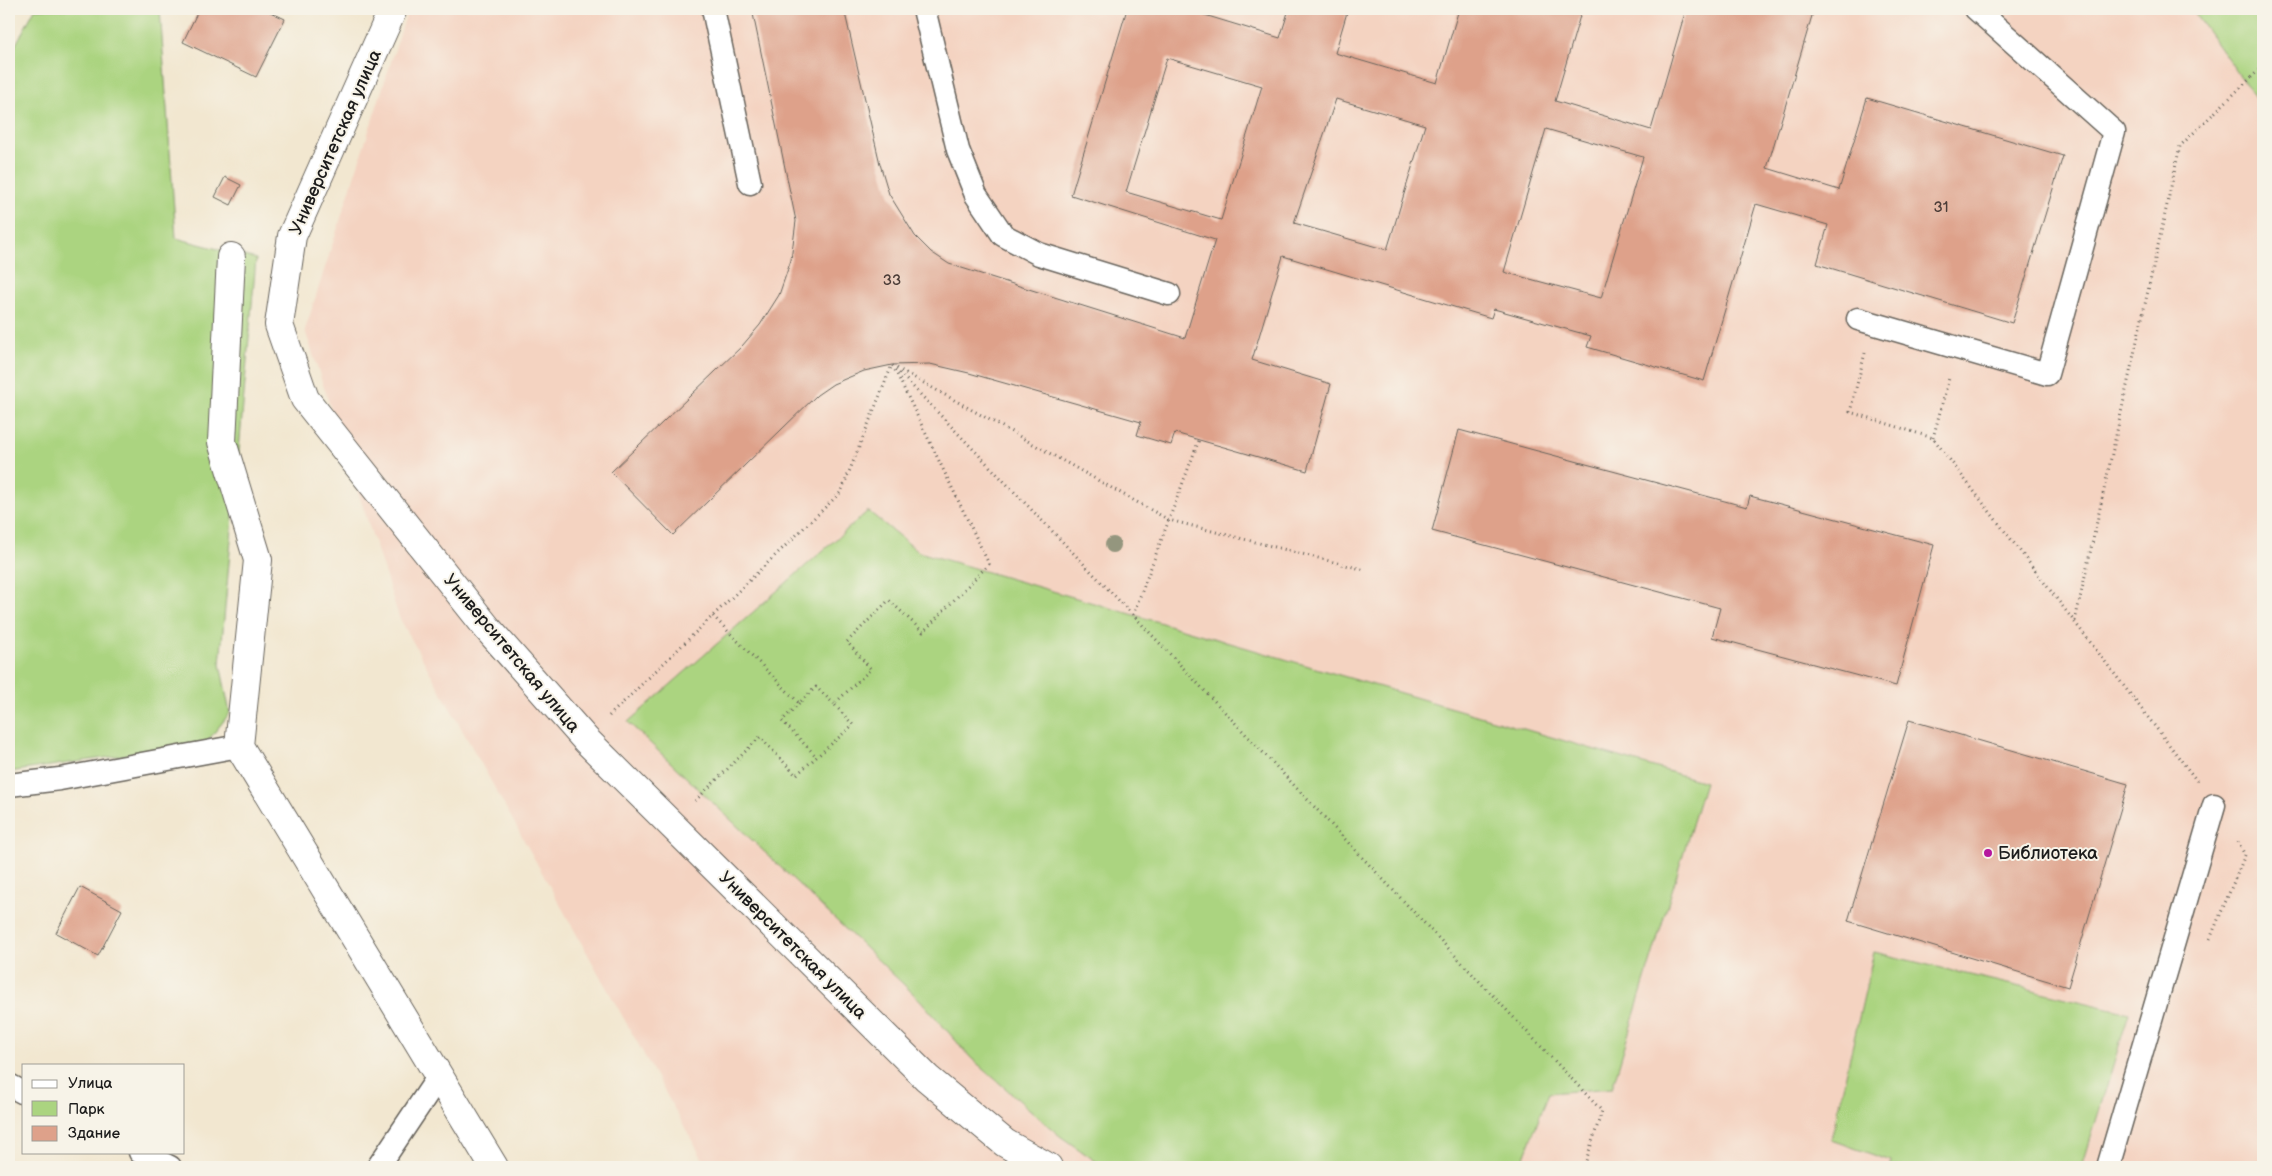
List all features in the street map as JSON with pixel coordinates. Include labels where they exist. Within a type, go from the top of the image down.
[{"type":"street","name":"Университетская улица","points":[[393,9],[292,236],[279,325],[305,399],[488,629],[586,740],[927,1078],[1005,1143],[1048,1167]]},
{"type":"street","points":[[231,257],[222,442],[258,560],[239,746],[494,1167]]},
{"type":"lane","points":[[713,9],[750,183]]},
{"type":"lane","points":[[924,9],[958,150],[976,196],[1003,234],[1039,254],[1169,294]]},
{"type":"lane","points":[[1866,321],[2047,374],[2114,132],[1976,9]]},
{"type":"lane","points":[[9,785],[60,779],[239,746]]},
{"type":"lane","points":[[2108,1167],[2214,804]]},
{"type":"lane","points":[[378,1167],[439,1076]]},
{"type":"lane","points":[[9,1085],[22,1092]]},
{"type":"lane","points":[[144,1154],[170,1167]]},
{"type":"path","points":[[2075,622],[2180,146],[2263,66]]},
{"type":"path","points":[[1866,321],[1850,412],[1933,438],[2214,804]]},
{"type":"path","points":[[1933,438],[1958,347]]},
{"type":"path","points":[[892,365],[1169,520],[1364,570]]},
{"type":"path","points":[[892,365],[1133,615],[1602,1111],[1584,1167]]},
{"type":"path","points":[[613,712],[841,492],[892,365]]},
{"type":"path","points":[[834,704],[871,669],[847,642],[889,600],[923,632],[989,564],[892,365]]},
{"type":"path","points":[[1133,615],[1199,440]]},
{"type":"path","points":[[713,616],[799,703]]},
{"type":"path","points":[[672,825],[760,737],[796,775],[853,725],[816,687],[782,721],[816,757]]},
{"type":"shaded area","points":[[408,9],[2192,9],[2263,109],[2263,1167],[707,1167],[399,617],[305,330]]},
{"type":"green space","points":[[35,9],[160,9],[176,238],[256,259],[220,664],[230,713],[206,743],[9,772],[9,57]]},
{"type":"green space","points":[[2192,9],[2263,9],[2263,108]]},
{"type":"green space","points":[[868,511],[919,552],[1705,782],[1612,1088],[1549,1093],[1520,1167],[1104,1167],[1060,1136],[971,1058],[921,1001],[628,722]]},
{"type":"green space","points":[[1874,952],[2129,1013],[2082,1167],[1891,1167],[1891,1161],[1831,1140]]},
{"type":"building","points":[[199,9],[264,9],[285,19],[256,77],[183,42]]},
{"type":"building","points":[[752,9],[844,9],[880,164],[889,194],[915,236],[931,252],[949,264],[1185,338],[1215,240],[1071,195],[1127,9],[1185,9],[1280,38],[1289,9],[1348,9],[1335,53],[1437,83],[1459,9],[1582,9],[1555,101],[1651,130],[1686,9],[1814,9],[1767,168],[1839,190],[1867,98],[2063,156],[2012,323],[1817,264],[1828,225],[1756,204],[1704,381],[1587,347],[1591,336],[1494,309],[1491,318],[1283,256],[1252,360],[1331,384],[1307,471],[1175,433],[1171,445],[1137,435],[1141,422],[969,373],[930,364],[892,365],[864,371],[833,384],[817,395],[673,535],[611,472],[742,346],[760,325],[779,295],[791,260],[796,221]],"holes":[[[1167,58],[1262,86],[1221,220],[1126,192]],[[1336,99],[1425,125],[1387,250],[1294,223]],[[1546,129],[1643,157],[1601,298],[1504,272]]]},
{"type":"building","points":[[225,177],[241,185],[231,205],[215,197]]},
{"type":"building","points":[[1459,430],[1747,507],[1750,496],[1934,545],[1896,686],[1712,637],[1720,608],[1432,531]]},
{"type":"building","name":"Библиотека","points":[[1909,720],[2128,784],[2068,987],[1848,921]]},
{"type":"building","points":[[80,887],[122,910],[98,956],[56,933]]},
{"type":"place","name":"Библиотека","points":[[1988,853]]}]
